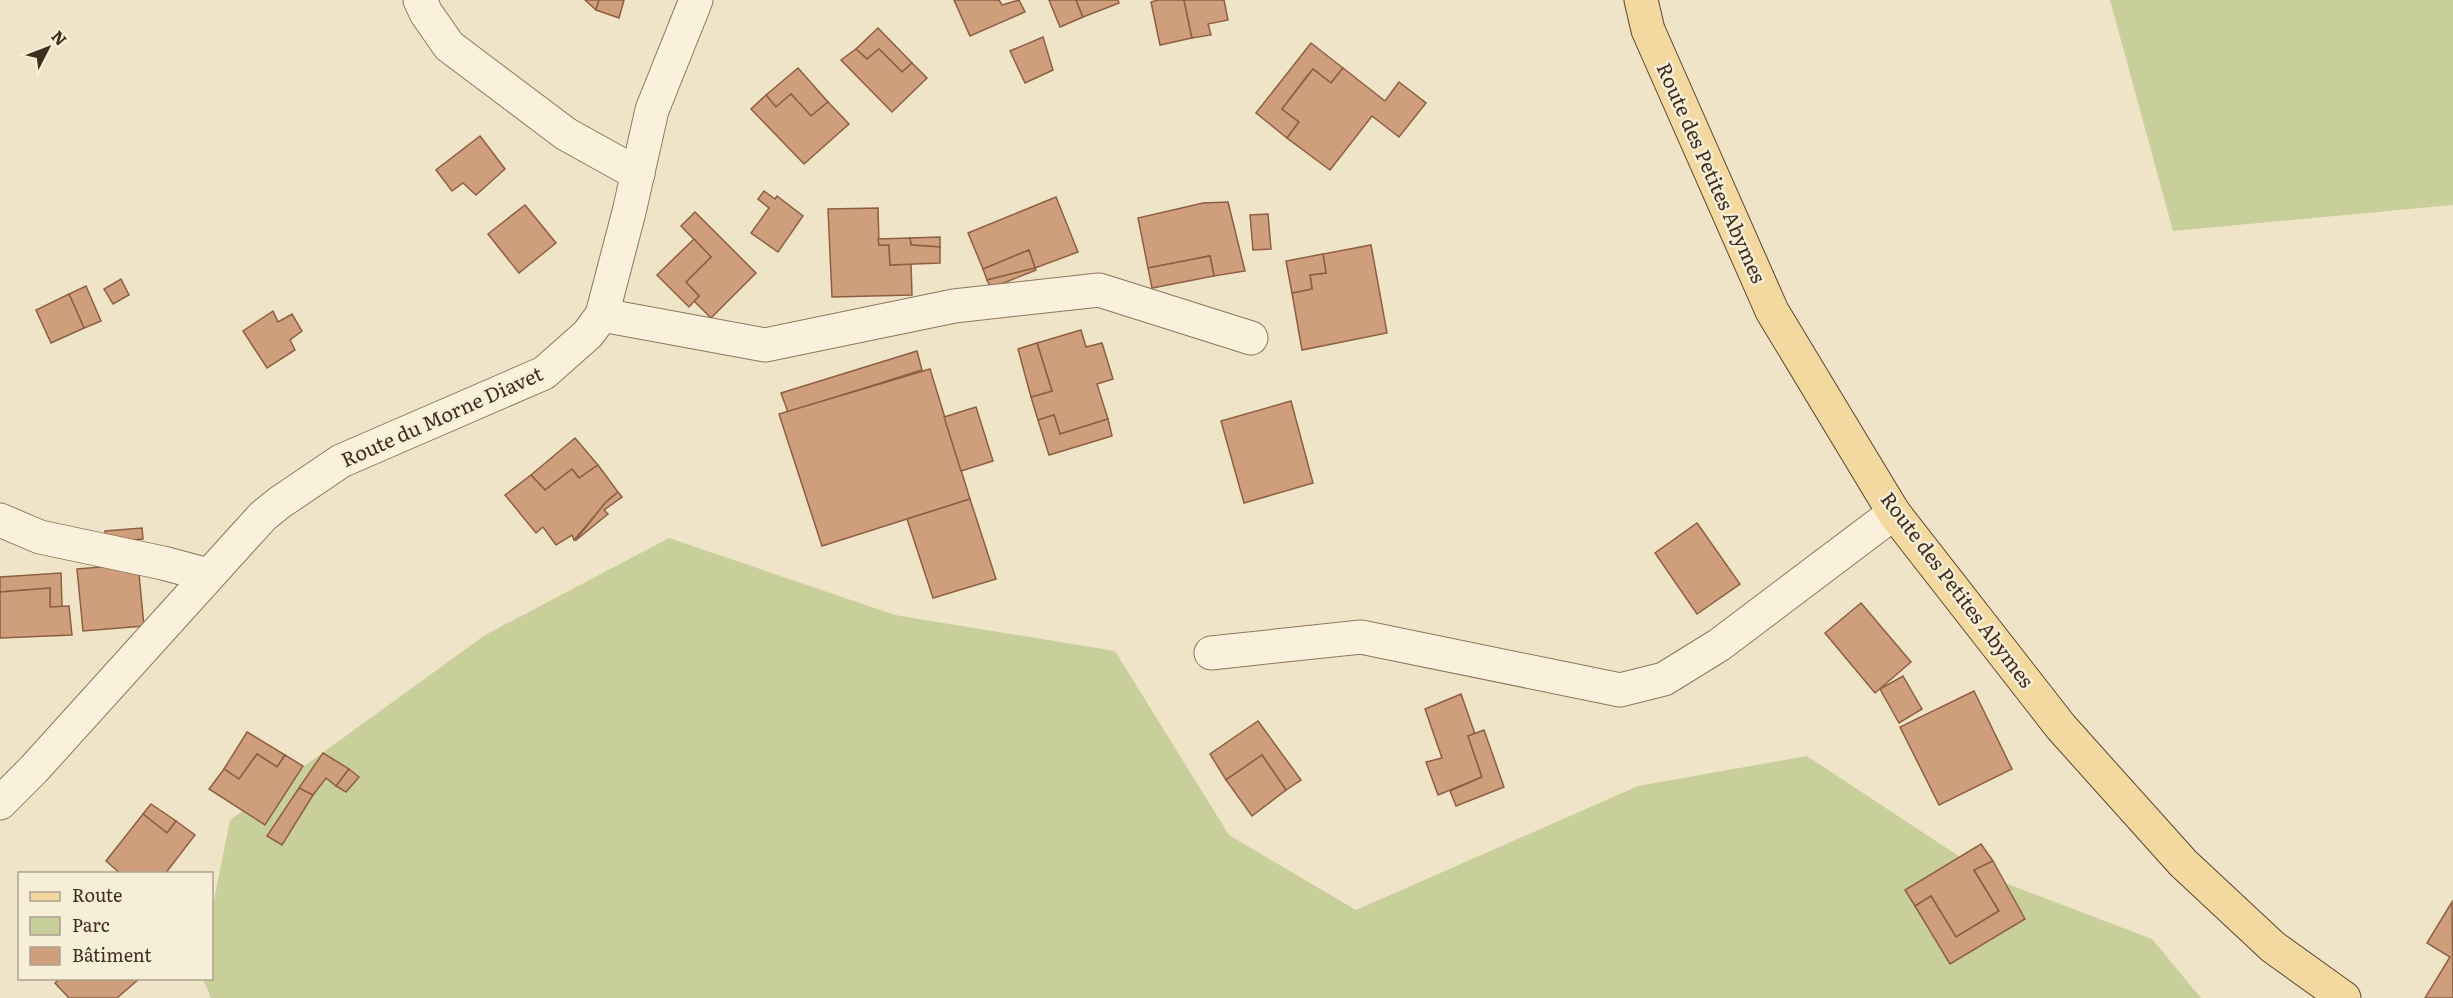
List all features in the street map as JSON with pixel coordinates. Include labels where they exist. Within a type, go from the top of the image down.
[{"type":"main road","name":"Route des Petites Abymes","points":[[1641,0],[1648,30],[1772,311],[1894,513],[2061,727],[2183,863],[2273,947],[2344,998]]},
{"type":"street","points":[[420,0],[426,13],[449,46],[566,134],[638,174]]},
{"type":"street","name":"Route du Morne Diavet","points":[[0,803],[34,769],[263,516],[305,484],[341,461],[544,373],[562,360],[588,334],[602,315],[652,110],[696,0]]},
{"type":"street","points":[[602,315],[765,345],[954,306],[1100,290],[1251,338]]},
{"type":"street","points":[[1211,653],[1361,636],[1620,690],[1664,679],[1719,645],[1894,513]]},
{"type":"street","points":[[0,520],[40,537],[208,575]]},
{"type":"green space","points":[[2110,0],[2453,0],[2453,205],[2173,231]]},
{"type":"green space","points":[[669,538],[895,615],[1115,651],[1229,835],[1356,910],[1638,786],[1807,756],[1992,878],[2152,939],[2201,998],[211,998],[203,980],[213,980],[213,905],[230,820],[485,635]]},
{"type":"building","points":[[585,0],[599,0],[596,10]]},
{"type":"building","points":[[599,0],[624,0],[619,18],[596,10]]},
{"type":"building","points":[[954,0],[999,0],[1002,5],[1019,0],[1025,12],[970,36]]},
{"type":"building","points":[[1049,0],[1076,0],[1083,17],[1060,27]]},
{"type":"building","points":[[1076,0],[1118,0],[1119,3],[1083,17]]},
{"type":"building","points":[[1184,0],[1192,38],[1160,45],[1151,2]]},
{"type":"building","points":[[1184,0],[1224,0],[1228,20],[1208,24],[1211,35],[1192,38]]},
{"type":"building","points":[[878,28],[912,63],[902,72],[879,49],[867,59],[856,49]]},
{"type":"building","points":[[1043,37],[1053,70],[1025,83],[1010,51]]},
{"type":"building","points":[[1311,43],[1343,68],[1331,83],[1313,69],[1307,76],[1282,109],[1299,122],[1287,138],[1256,113]]},
{"type":"building","points":[[856,49],[867,59],[879,49],[902,72],[912,63],[927,78],[892,112],[841,60]]},
{"type":"building","points":[[798,68],[828,102],[811,116],[791,94],[776,107],[766,95]]},
{"type":"building","points":[[1343,68],[1385,101],[1399,82],[1426,103],[1399,137],[1372,116],[1330,170],[1287,138],[1299,122],[1282,109],[1313,69],[1331,83]]},
{"type":"building","points":[[791,94],[811,116],[828,102],[849,124],[804,164],[751,109],[766,95],[776,107]]},
{"type":"building","points":[[480,136],[505,169],[476,195],[463,183],[452,191],[436,170]]},
{"type":"building","points":[[764,191],[775,199],[777,196],[803,216],[778,252],[751,233],[769,208],[758,199]]},
{"type":"building","points":[[1056,197],[1078,252],[1035,268],[1029,250],[983,269],[968,233]]},
{"type":"building","points":[[1228,202],[1245,271],[1214,276],[1210,256],[1148,268],[1138,218],[1203,203]]},
{"type":"building","points":[[525,205],[556,243],[519,273],[488,234]]},
{"type":"building","points":[[878,208],[879,245],[889,245],[890,265],[911,264],[912,295],[832,297],[828,209]]},
{"type":"building","points":[[695,212],[756,273],[711,318],[694,301],[699,296],[686,282],[711,257],[681,226]]},
{"type":"building","points":[[1268,214],[1271,249],[1253,250],[1250,215]]},
{"type":"building","points":[[940,237],[940,247],[911,245],[910,238]]},
{"type":"building","points":[[910,238],[911,245],[940,247],[940,263],[890,265],[889,245],[879,245],[878,239]]},
{"type":"building","points":[[694,239],[711,257],[686,282],[699,296],[689,307],[657,275]]},
{"type":"building","points":[[1371,245],[1387,333],[1302,350],[1292,293],[1312,289],[1310,275],[1326,273],[1323,254]]},
{"type":"building","points":[[1029,250],[1035,268],[987,280],[983,269]]},
{"type":"building","points":[[1323,254],[1326,273],[1310,275],[1312,289],[1292,293],[1286,261]]},
{"type":"building","points":[[1210,256],[1214,276],[1152,288],[1148,268]]},
{"type":"building","points":[[1035,268],[1036,270],[991,288],[987,280]]},
{"type":"building","points":[[121,279],[129,295],[113,304],[104,289]]},
{"type":"building","points":[[86,286],[101,321],[84,328],[69,294]]},
{"type":"building","points":[[69,294],[84,328],[51,343],[36,310]]},
{"type":"building","points":[[273,311],[278,322],[292,314],[302,331],[290,340],[295,350],[267,368],[243,331]]},
{"type":"building","points":[[1081,330],[1086,347],[1102,343],[1113,379],[1097,384],[1108,419],[1060,434],[1054,415],[1038,420],[1031,397],[1052,391],[1037,343]]},
{"type":"building","points":[[1037,343],[1052,391],[1031,397],[1018,349]]},
{"type":"building","points":[[917,351],[922,370],[788,412],[781,393]]},
{"type":"building","points":[[930,369],[970,499],[822,546],[779,414]]},
{"type":"building","points":[[1291,401],[1313,483],[1244,503],[1221,421]]},
{"type":"building","points":[[976,407],[993,461],[961,471],[944,417]]},
{"type":"building","points":[[1054,415],[1060,434],[1108,419],[1112,436],[1049,455],[1038,420]]},
{"type":"building","points":[[575,438],[598,465],[579,478],[572,469],[545,490],[531,475]]},
{"type":"building","points":[[598,465],[618,492],[609,499],[574,540],[572,535],[556,545],[543,527],[536,533],[505,495],[531,475],[545,490],[572,469],[579,478]]},
{"type":"building","points":[[618,492],[622,497],[604,510],[608,514],[575,541],[605,503]]},
{"type":"building","points":[[970,499],[996,579],[933,598],[907,519]]},
{"type":"building","points":[[1697,523],[1740,584],[1697,614],[1655,553]]},
{"type":"building","points":[[142,528],[143,539],[106,542],[105,531]]},
{"type":"building","points":[[138,564],[144,626],[83,631],[77,569]]},
{"type":"building","points":[[61,573],[62,607],[50,607],[50,588],[0,592],[0,577]]},
{"type":"building","points":[[50,588],[50,607],[69,606],[72,635],[0,638],[0,592]]},
{"type":"building","points":[[1861,603],[1911,662],[1875,693],[1825,633]]},
{"type":"building","points":[[1903,676],[1922,709],[1899,723],[1880,689]]},
{"type":"building","points":[[1974,691],[2012,769],[1939,805],[1900,727]]},
{"type":"building","points":[[1461,694],[1475,734],[1468,736],[1482,777],[1438,795],[1426,762],[1442,758],[1425,709]]},
{"type":"building","points":[[1258,721],[1301,780],[1286,790],[1262,755],[1226,780],[1210,754]]},
{"type":"building","points":[[1484,730],[1504,787],[1456,806],[1450,791],[1482,777],[1468,736]]},
{"type":"building","points":[[247,732],[285,755],[277,767],[257,754],[239,779],[224,769]]},
{"type":"building","points":[[323,753],[349,769],[336,786],[326,778],[313,795],[299,788]]},
{"type":"building","points":[[257,754],[277,767],[285,755],[303,766],[265,825],[209,789],[224,769],[239,779]]},
{"type":"building","points":[[1262,755],[1286,790],[1252,816],[1226,780]]},
{"type":"building","points":[[349,769],[359,777],[346,792],[336,786]]},
{"type":"building","points":[[299,788],[313,795],[282,845],[267,836]]},
{"type":"building","points":[[151,804],[176,821],[167,833],[143,814]]},
{"type":"building","points":[[143,814],[167,833],[176,821],[195,835],[167,872],[119,872],[106,861]]},
{"type":"building","points":[[1981,844],[1993,861],[1974,870],[1999,911],[1956,937],[1931,896],[1915,906],[1905,890]]},
{"type":"building","points":[[1993,861],[2025,919],[1950,964],[1915,906],[1931,896],[1956,937],[1999,911],[1974,870]]},
{"type":"building","points":[[2452,902],[2453,998],[2425,998],[2450,957],[2427,943]]},
{"type":"building","points":[[59,980],[138,980],[117,998],[69,998],[55,983]]}]
